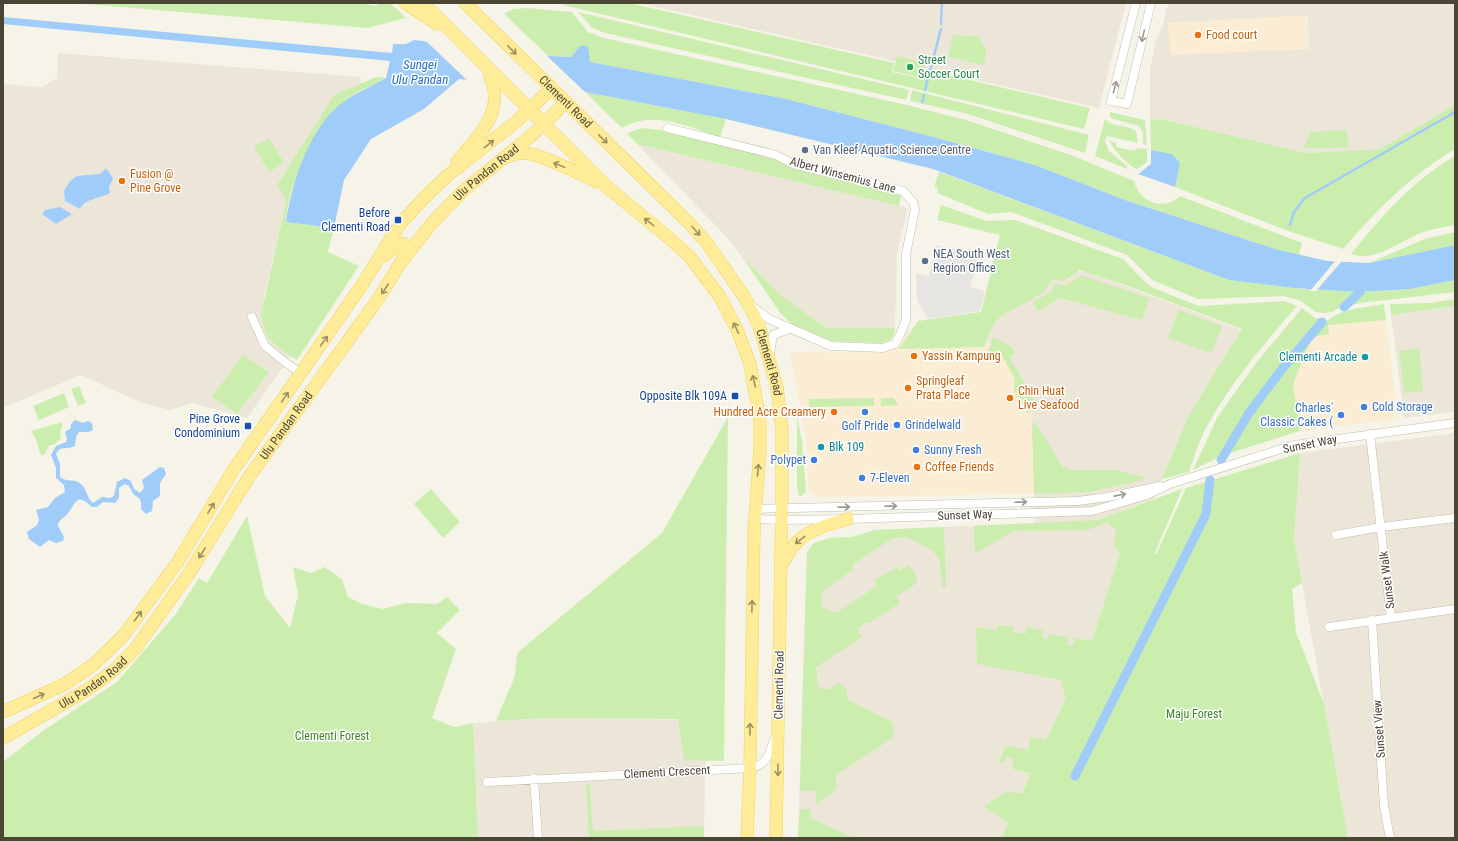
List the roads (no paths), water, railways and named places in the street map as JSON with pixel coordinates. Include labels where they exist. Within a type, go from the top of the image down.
[{"type":"main road","name":"Clementi Road","points":[[405,3],[416,12],[452,33]]},
{"type":"main road","name":"Clementi Road","points":[[422,3],[607,187],[689,256],[720,297],[738,332],[750,364],[760,421],[760,449],[755,514],[750,768],[746,838]]},
{"type":"main road","name":"Clementi Road","points":[[465,3],[565,103],[689,223],[707,243],[745,298],[758,324],[777,388],[782,430],[778,812],[776,838]]},
{"type":"main road","points":[[447,176],[463,154],[483,132],[495,102],[496,90],[486,68]]},
{"type":"main road","name":"Ulu Pandan Road","points":[[3,712],[65,684],[93,665],[123,636],[177,563],[234,469],[362,285],[400,224],[447,176],[529,111],[551,89]]},
{"type":"main road","name":"Ulu Pandan Road","points":[[3,738],[87,690],[113,672],[135,649],[188,575],[249,477],[375,304],[399,265],[443,210],[543,124],[565,103]]},
{"type":"main road","points":[[504,158],[514,154],[529,154],[561,165],[607,187]]},
{"type":"main road","points":[[372,268],[394,247],[403,243],[406,248],[399,265]]},
{"type":"main road","points":[[781,566],[795,544],[802,538],[820,527],[848,519]]},
{"type":"street","points":[[1136,3],[1111,101],[1127,104],[1151,3]]},
{"type":"street","name":"Albert Winsemius Lane","points":[[668,128],[776,155],[793,164],[903,191],[910,197],[915,209],[906,254],[906,320],[895,344],[883,348],[831,346],[789,329]]},
{"type":"street","points":[[745,298],[769,319],[789,329]]},
{"type":"street","points":[[252,317],[265,346],[301,373]]},
{"type":"street","points":[[769,358],[771,339],[773,335],[789,329]]},
{"type":"street","name":"Sunset Way","points":[[755,514],[782,508],[1078,501],[1108,497],[1170,484],[1294,445],[1455,423]]},
{"type":"street","name":"Sunset Walk","points":[[1329,627],[1391,618],[1370,434]]},
{"type":"street","name":"Sunset Way","points":[[755,514],[782,520],[1082,512],[1110,506],[1147,495],[1170,484]]},
{"type":"street","points":[[1336,536],[1380,527],[1455,518]]},
{"type":"street","points":[[1391,618],[1455,610]]},
{"type":"street","name":"Sunset View","points":[[1372,620],[1384,806],[1390,838]]},
{"type":"street","name":"Clementi Crescent","points":[[487,782],[534,778],[750,768],[760,766],[765,761],[778,731]]},
{"type":"street","points":[[534,778],[538,838]]},
{"type":"water","name":"Sungei Ulu Pandan","points":[[3,17],[392,53],[393,44],[406,44],[414,40],[548,56],[571,57],[580,46],[588,46],[590,62],[782,98],[926,135],[1035,165],[1125,200],[1275,249],[1327,261],[1369,263],[1455,245],[1455,280],[1410,289],[1358,292],[1294,288],[1229,280],[933,169],[726,119],[585,92],[459,79],[424,109],[371,139],[344,180],[334,228],[286,222],[298,173],[304,157],[321,126],[331,113],[343,102],[386,78],[390,61],[3,24]]},
{"type":"water","points":[[1151,150],[1172,154],[1180,163],[1175,187],[1138,174],[1151,164]]},
{"type":"water","points":[[106,168],[113,178],[109,187],[110,193],[85,203],[80,209],[65,201],[64,191],[70,181],[77,176],[100,174]]},
{"type":"water","points":[[60,207],[72,214],[56,224],[42,214],[45,210]]},
{"type":"water","points":[[75,420],[83,423],[88,421],[92,423],[93,430],[88,432],[79,432],[76,437],[75,446],[58,451],[56,454],[60,464],[60,477],[65,480],[79,482],[93,503],[102,497],[110,498],[114,496],[117,482],[125,478],[131,481],[134,489],[140,493],[144,488],[142,480],[160,467],[164,468],[166,474],[160,483],[160,496],[153,501],[152,511],[146,514],[141,509],[140,499],[134,495],[129,486],[125,484],[119,488],[119,498],[115,503],[103,502],[97,507],[92,507],[84,500],[78,500],[58,523],[64,537],[63,541],[56,543],[49,540],[40,547],[29,539],[27,532],[37,525],[39,520],[36,510],[48,507],[55,498],[65,492],[64,485],[56,478],[56,468],[51,455],[56,446],[66,442],[67,439],[65,432],[71,428],[71,424]]},
{"type":"waterway","points":[[941,24],[942,3]]},
{"type":"waterway","points":[[925,90],[941,29]]},
{"type":"waterway","points":[[922,102],[924,95]]},
{"type":"waterway","points":[[1290,225],[1294,212],[1305,198],[1455,112]]},
{"type":"waterway","points":[[1344,307],[1360,292]]},
{"type":"waterway","points":[[1221,460],[1249,413],[1282,369],[1322,322]]},
{"type":"waterway","points":[[1075,776],[1206,514],[1210,480]]},
{"type":"place","name":"Food court","points":[[1198,35]]},
{"type":"place","name":"Street Soccer Court","points":[[910,67]]},
{"type":"place","name":"Van Kleef Aquatic Science Centre","points":[[805,150]]},
{"type":"place","name":"Fusion @ Pine Grove","points":[[122,181]]},
{"type":"place","name":"Before Clementi Road","points":[[398,220]]},
{"type":"place","name":"NEA South West Region Office","points":[[925,261]]},
{"type":"place","name":"Yassin Kampung","points":[[914,356]]},
{"type":"place","name":"Clementi Arcade","points":[[1365,357]]},
{"type":"place","name":"Springleaf Prata Place","points":[[908,388]]},
{"type":"place","name":"Opposite Blk 109A","points":[[735,396]]},
{"type":"place","name":"Chin Huat Live Seafood","points":[[1010,398]]},
{"type":"place","name":"Cold Storage","points":[[1364,407]]},
{"type":"place","name":"Hundred Acre Creamery","points":[[834,412]]},
{"type":"place","name":"Golf Pride","points":[[865,412]]},
{"type":"place","name":"Charles' Classic Cakes (","points":[[1341,415]]},
{"type":"place","name":"Grindelwald","points":[[897,425]]},
{"type":"place","name":"Pine Grove Condominium","points":[[248,426]]},
{"type":"place","name":"Blk 109","points":[[821,447]]},
{"type":"place","name":"Sunny Fresh","points":[[916,450]]},
{"type":"place","name":"Polypet","points":[[814,460]]},
{"type":"place","name":"Coffee Friends","points":[[917,467]]},
{"type":"place","name":"7-Eleven","points":[[862,478]]},
{"type":"park label","name":"Maju Forest","points":[[1194,714]]},
{"type":"park label","name":"Clementi Forest","points":[[332,736]]}]
